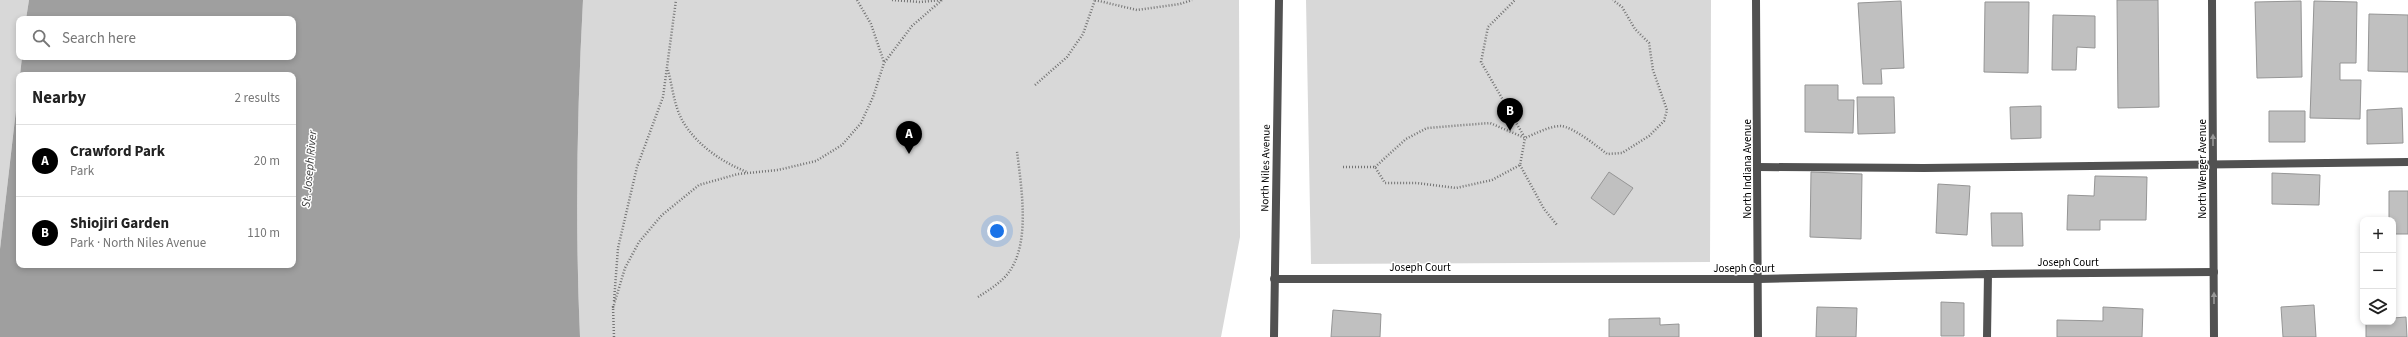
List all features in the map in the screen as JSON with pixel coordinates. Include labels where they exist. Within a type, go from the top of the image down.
[{"type":"street","name":"North Niles Avenue","points":[[1274,337],[1279,0]]},
{"type":"street","name":"North Indiana Avenue","points":[[1756,0],[1759,279],[1758,337]]},
{"type":"street","name":"North Wenger Avenue","points":[[2212,0],[2214,337]]},
{"type":"street","points":[[1758,167],[1924,168],[2162,165],[2213,162],[2408,162]]},
{"type":"street","name":"Joseph Court","points":[[1274,279],[1759,279],[1988,274],[2214,272]]},
{"type":"street","points":[[1987,337],[1988,274]]},
{"type":"path","points":[[614,337],[613,308],[618,248],[638,167],[663,97],[676,0]]},
{"type":"path","points":[[857,0],[871,24],[884,63]]},
{"type":"path","points":[[892,0],[920,2],[941,0]]},
{"type":"path","points":[[613,308],[625,268],[639,242],[662,215],[699,184],[749,172],[778,170],[816,161],[842,145],[861,123],[873,97],[884,63],[912,26],[941,0]]},
{"type":"path","points":[[1035,85],[1067,57],[1083,34],[1095,0],[1137,10],[1180,4],[1192,0]]},
{"type":"path","points":[[1515,0],[1488,27],[1481,62],[1525,138],[1520,165],[1544,209],[1557,225]]},
{"type":"path","points":[[1343,167],[1375,167],[1406,139],[1427,128],[1490,123],[1525,138],[1545,129],[1562,126],[1589,140],[1607,154],[1622,153],[1649,136],[1664,121],[1666,110],[1653,70],[1649,43],[1635,29],[1622,7],[1613,0]]},
{"type":"path","points":[[668,67],[681,118],[698,139],[718,158],[749,172]]},
{"type":"path","points":[[978,297],[993,288],[1009,272],[1017,255],[1023,225],[1017,152]]},
{"type":"path","points":[[1375,167],[1385,183],[1417,183],[1456,188],[1492,180],[1520,165]]},
{"type":"shaded area","points":[[0,0],[29,0],[26,16],[16,16],[16,60],[22,60],[20,72],[16,72],[16,109],[0,249]]},
{"type":"shaded area","points":[[583,0],[1239,0],[1240,237],[1221,337],[580,337],[578,295],[577,168]]},
{"type":"shaded area","points":[[1306,0],[1711,0],[1710,262],[1311,264]]},
{"type":"water","name":"St. Joseph River","points":[[29,0],[583,0],[577,168],[578,295],[580,337],[0,337],[0,249],[16,110],[16,268],[296,268],[296,72],[20,72],[22,60],[296,60],[296,16],[26,16]]},
{"type":"building","points":[[2117,0],[2158,0],[2159,107],[2118,108]]},
{"type":"building","points":[[1901,1],[1904,68],[1881,69],[1882,84],[1863,84],[1858,3]]},
{"type":"building","points":[[2301,1],[2302,77],[2257,78],[2255,2]]},
{"type":"building","points":[[2314,1],[2357,2],[2356,63],[2340,63],[2340,80],[2361,80],[2360,119],[2310,118]]},
{"type":"building","points":[[1985,2],[2029,2],[2028,73],[1984,72]]},
{"type":"building","points":[[2369,14],[2408,15],[2408,72],[2368,71]]},
{"type":"building","points":[[2053,15],[2095,16],[2095,48],[2077,47],[2076,70],[2052,70]]},
{"type":"building","points":[[1805,85],[1838,85],[1838,100],[1854,100],[1853,133],[1805,132]]},
{"type":"building","points":[[1857,97],[1894,97],[1895,133],[1858,134]]},
{"type":"building","points":[[2041,106],[2041,138],[2011,139],[2010,107]]},
{"type":"building","points":[[2402,108],[2403,143],[2367,144],[2367,110]]},
{"type":"building","points":[[2269,111],[2305,111],[2305,142],[2269,142]]},
{"type":"building","points":[[1609,172],[1633,188],[1614,215],[1591,198]]},
{"type":"building","points":[[1811,172],[1862,174],[1861,239],[1810,237]]},
{"type":"building","points":[[2272,173],[2320,175],[2319,205],[2272,204]]},
{"type":"building","points":[[2095,176],[2147,177],[2146,220],[2100,220],[2100,230],[2067,230],[2068,195],[2094,196]]},
{"type":"building","points":[[1938,184],[1970,186],[1967,235],[1936,233]]},
{"type":"building","points":[[2389,191],[2408,191],[2408,234],[2396,234],[2396,217],[2389,217]]},
{"type":"building","points":[[1991,213],[2022,213],[2023,246],[1992,246]]},
{"type":"building","points":[[1941,302],[1964,303],[1964,336],[1941,336]]},
{"type":"building","points":[[2314,305],[2316,337],[2283,337],[2281,307]]},
{"type":"building","points":[[1817,307],[1857,308],[1856,337],[1816,337]]},
{"type":"building","points":[[2103,307],[2143,309],[2142,337],[2057,337],[2057,320],[2103,321]]},
{"type":"building","points":[[1333,310],[1381,314],[1380,337],[1331,337]]},
{"type":"building","points":[[2406,317],[2407,337],[2366,337],[2366,325],[2396,325],[2396,318]]},
{"type":"building","points":[[1660,318],[1660,325],[1679,324],[1679,337],[1609,337],[1609,319]]},
{"type":"place","name":"Shiojiri Garden","points":[[1510,131]]},
{"type":"place","name":"Crawford Park","points":[[909,154]]}]
